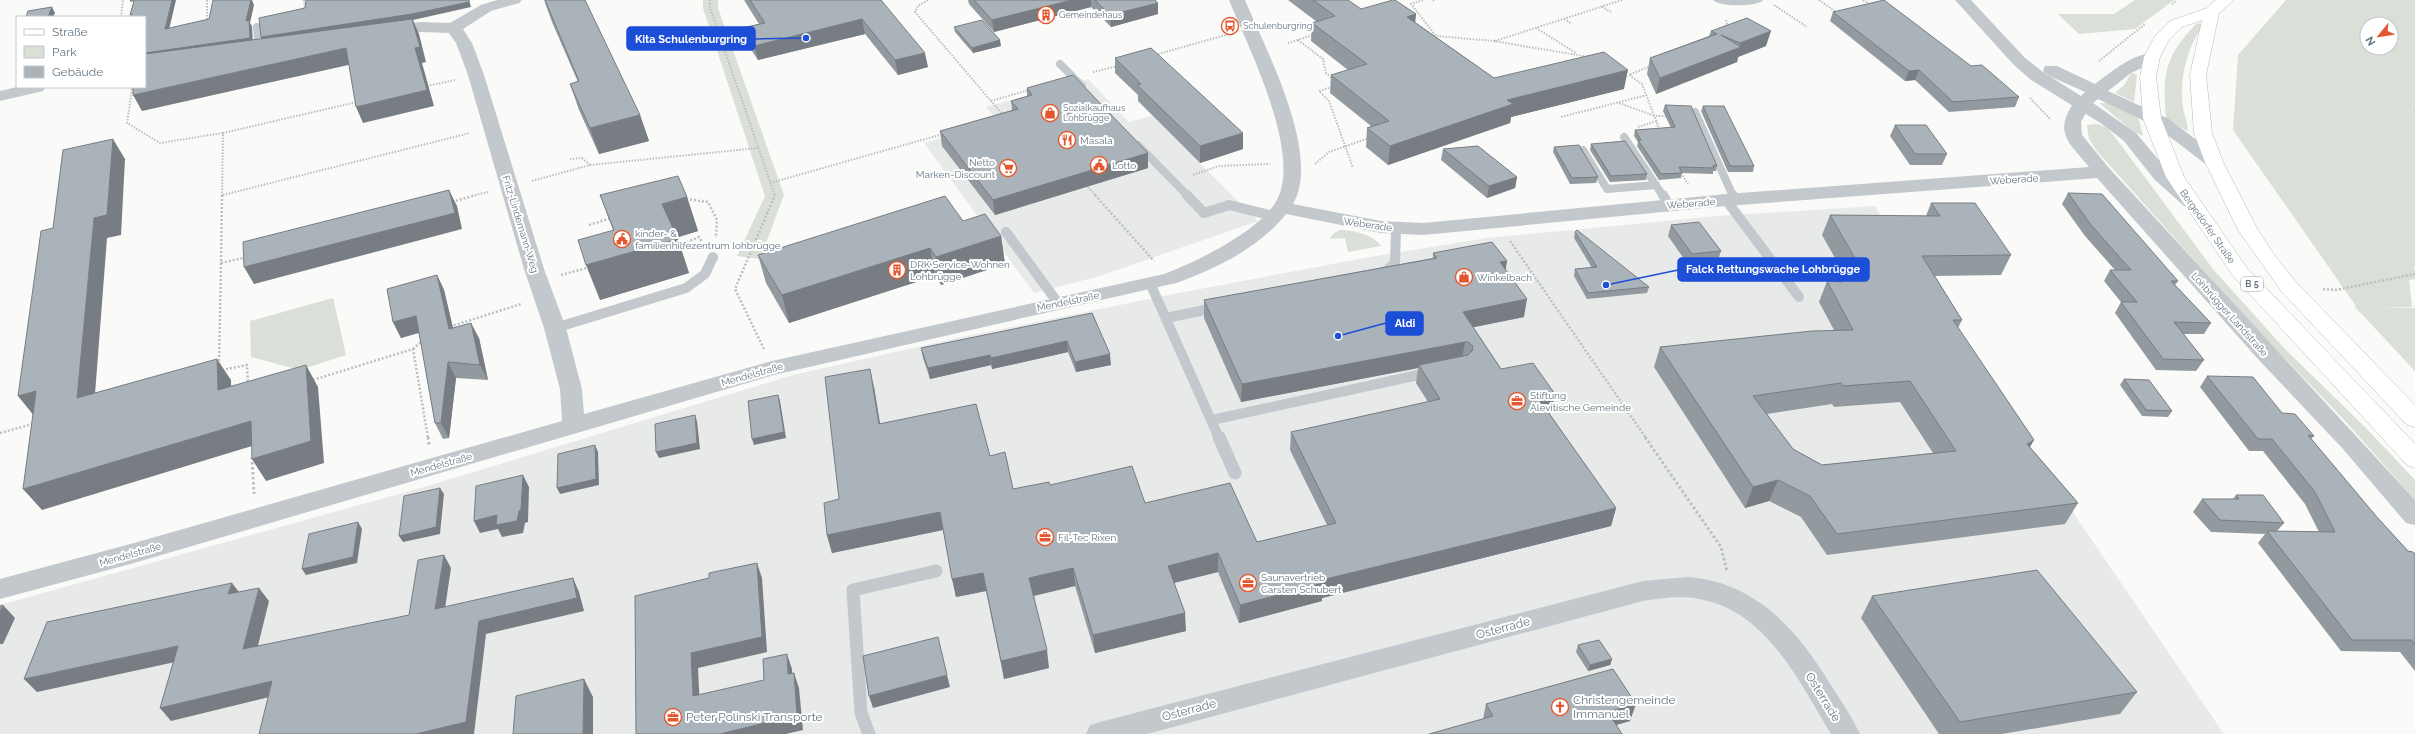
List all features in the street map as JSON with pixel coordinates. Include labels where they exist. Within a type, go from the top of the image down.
[{"type":"main road","name":"Bergedorfer Straße","points":[[2226,0],[2212,11],[2176,24],[2161,39],[2152,57],[2148,77],[2152,118],[2175,177],[2240,272],[2415,459]]},
{"type":"main road","name":"B 5","points":[[2212,11],[2198,75],[2203,133],[2214,162],[2248,230],[2289,287],[2415,419]]},
{"type":"street","points":[[368,33],[421,27],[453,28],[486,8],[514,0]]},
{"type":"street","name":"Mendelstraße","points":[[0,589],[134,553],[772,368],[1058,302],[1159,281],[1210,263],[1251,236],[1277,211],[1291,186],[1292,164],[1290,141],[1279,104],[1236,0]]},
{"type":"street","points":[[1722,0],[1755,0]]},
{"type":"street","points":[[1963,0],[2003,44],[2037,76],[2089,97],[2152,118]]},
{"type":"street","name":"Fritz-Lindemann-Weg","points":[[453,28],[461,38],[476,75],[555,328],[571,389],[574,426]]},
{"type":"street","name":"Lohbrügger Landstraße","points":[[2152,57],[2125,69],[2089,97],[2072,122],[2073,136],[2102,172],[2266,354],[2351,443],[2415,516]]},
{"type":"street","points":[[0,96],[33,88]]},
{"type":"street","points":[[2089,97],[2130,137],[2161,175],[2191,202]]},
{"type":"street","name":"B 5","points":[[2152,118],[2172,128],[2214,162]]},
{"type":"street","name":"Weberade","points":[[1277,211],[1396,228],[1423,229],[1669,205],[2102,172]]},
{"type":"street","name":"Osterrade","points":[[1100,734],[1643,591],[1674,587],[1704,589],[1734,599],[1766,619],[1790,645],[1846,734]]},
{"type":"lane","points":[[257,27],[259,48]]},
{"type":"lane","points":[[1060,64],[1090,95]]},
{"type":"lane","points":[[1695,114],[1730,200],[1800,297]]},
{"type":"lane","points":[[1129,135],[1204,213],[1229,204],[1277,211]]},
{"type":"lane","points":[[1624,137],[1669,205]]},
{"type":"lane","points":[[1583,150],[1607,189],[1656,185]]},
{"type":"lane","points":[[1375,277],[1388,271],[1395,263],[1396,228]]},
{"type":"lane","points":[[1006,232],[1058,302]]},
{"type":"lane","points":[[555,328],[680,291],[696,284],[709,271],[713,257]]},
{"type":"lane","points":[[1159,281],[1166,318],[1236,473]]},
{"type":"lane","points":[[1166,318],[1228,306]]},
{"type":"lane","points":[[1212,420],[1440,370]]},
{"type":"lane","points":[[869,734],[862,713],[853,590],[936,571]]},
{"type":"path","points":[[121,16],[123,0]]},
{"type":"path","points":[[207,0],[207,23]]},
{"type":"path","points":[[304,0],[306,14]]},
{"type":"path","points":[[710,0],[710,8],[775,196],[735,289],[772,368]]},
{"type":"path","points":[[928,0],[918,6],[915,12],[1005,117],[997,119]]},
{"type":"path","points":[[1423,0],[1411,4],[1436,36],[1494,42],[1592,57]]},
{"type":"path","points":[[1494,42],[1622,0]]},
{"type":"path","points":[[1722,0],[1726,24],[1723,30]]},
{"type":"path","points":[[1819,0],[1838,14]]},
{"type":"path","points":[[1862,0],[1873,6]]},
{"type":"path","points":[[2168,7],[2177,0]]},
{"type":"path","points":[[1773,4],[1807,27]]},
{"type":"path","points":[[1601,7],[1611,12]]},
{"type":"path","points":[[1563,19],[1572,24]]},
{"type":"path","points":[[2097,63],[2146,23]]},
{"type":"path","points":[[1536,28],[1578,54]]},
{"type":"path","points":[[1149,57],[1248,29]]},
{"type":"path","points":[[1288,43],[1321,33]]},
{"type":"path","points":[[1298,40],[1323,59],[1326,73],[1335,81]]},
{"type":"path","points":[[1629,75],[1658,63]]},
{"type":"path","points":[[991,101],[1119,65]]},
{"type":"path","points":[[1623,71],[1642,84],[1662,135]]},
{"type":"path","points":[[422,87],[476,75]]},
{"type":"path","points":[[1339,85],[1319,91],[1329,101],[1344,147],[1353,168]]},
{"type":"path","points":[[137,88],[131,88],[127,123],[160,143],[223,133],[361,102]]},
{"type":"path","points":[[1561,116],[1647,95]]},
{"type":"path","points":[[1619,103],[1655,116],[1695,114]]},
{"type":"path","points":[[222,195],[492,127]]},
{"type":"path","points":[[223,133],[219,370],[247,365],[248,386]]},
{"type":"path","points":[[770,183],[946,133]]},
{"type":"path","points":[[1173,181],[1219,166],[1292,164],[1312,165],[1329,152],[1373,137]]},
{"type":"path","points":[[449,203],[590,165],[758,148]]},
{"type":"path","points":[[570,159],[582,158],[590,165]]},
{"type":"path","points":[[1678,169],[1700,203]]},
{"type":"path","points":[[1088,186],[1159,281]]},
{"type":"path","points":[[685,199],[699,199],[708,202],[713,210],[717,220],[713,257]]},
{"type":"path","points":[[589,225],[615,217]]},
{"type":"path","points":[[1497,222],[1721,547],[1734,599]]},
{"type":"path","points":[[676,250],[702,242]]},
{"type":"path","points":[[678,243],[680,248]]},
{"type":"path","points":[[221,263],[252,255]]},
{"type":"path","points":[[449,332],[455,330],[455,325],[542,289],[592,266]]},
{"type":"path","points":[[2289,287],[2336,290],[2415,274]]},
{"type":"path","points":[[309,381],[413,349],[420,341],[426,339]]},
{"type":"path","points":[[413,349],[432,466]]},
{"type":"path","points":[[0,433],[38,422]]},
{"type":"path","points":[[252,454],[255,517]]},
{"type":"shaded area","points":[[1088,79],[1129,122],[1152,116],[1258,221],[1100,276],[1034,293],[924,143],[999,122],[986,107]]},
{"type":"shaded area","points":[[1875,206],[1961,348],[2224,734],[0,734],[0,605],[431,485],[793,375],[962,337],[1184,292],[1370,257],[1487,238],[1718,216]]},
{"type":"green space","points":[[703,0],[718,0],[718,8],[784,195],[760,259],[737,256],[765,196],[703,8]]},
{"type":"green space","points":[[2135,0],[2174,0],[2135,29],[2079,34],[2058,14],[2114,14]]},
{"type":"green space","points":[[2286,0],[2415,0],[2415,267],[2413,268],[2415,270],[2415,279],[2409,280],[2412,307],[2379,307],[2415,308],[2415,371],[2354,306],[2356,306],[2233,130],[2238,55]]},
{"type":"green space","points":[[2197,23],[2202,24],[2202,27],[2196,36],[2188,55],[2183,76],[2182,97],[2187,131],[2166,118],[2166,77],[2172,56],[2186,35]]},
{"type":"green space","points":[[2131,73],[2137,74],[2134,102],[2115,93],[2125,84]]},
{"type":"green space","points":[[2099,103],[2107,103],[2138,117],[2143,136],[2134,132]]},
{"type":"green space","points":[[2098,124],[2107,128],[2115,137],[2213,269],[2283,347],[2368,430],[2415,480],[2415,500],[2347,423],[2247,319],[2096,150],[2089,139],[2087,125]]},
{"type":"green space","points":[[1340,230],[1351,231],[1369,236],[1381,246],[1348,252],[1345,238],[1329,239],[1334,233]]},
{"type":"green space","points":[[333,298],[346,355],[300,370],[251,357],[250,321]]},
{"type":"building","points":[[172,0],[165,29],[209,19],[213,0],[251,0],[246,21],[249,20],[250,38],[146,53],[146,16],[130,15],[134,1],[130,1]]},
{"type":"building","points":[[306,0],[469,0],[469,2],[412,14],[261,37],[259,18],[305,8]]},
{"type":"building","points":[[545,0],[585,0],[640,115],[590,128],[570,84],[579,81]]},
{"type":"building","points":[[750,0],[881,0],[925,53],[895,60],[862,19],[754,46],[742,28],[765,23]]},
{"type":"building","points":[[974,0],[1072,0],[992,20]]},
{"type":"building","points":[[1095,0],[1155,0],[1158,3],[1110,15]]},
{"type":"building","points":[[1313,0],[1348,0],[1361,9],[1395,0],[1416,14],[1407,17],[1494,78],[1604,52],[1628,70],[1507,100],[1513,104],[1390,146],[1367,128],[1389,121],[1331,75],[1367,64],[1312,23],[1335,16]]},
{"type":"building","points":[[1884,0],[1971,66],[1982,65],[2019,97],[1953,102],[1919,70],[1909,71],[1833,12]]},
{"type":"building","points":[[52,7],[48,16],[26,16],[28,11]]},
{"type":"building","points":[[1747,18],[1771,31],[1740,43],[1721,35],[1741,47],[1660,78],[1650,58],[1717,34],[1711,31]]},
{"type":"building","points":[[412,19],[420,47],[415,48],[427,90],[356,107],[346,48],[133,95],[133,88],[146,88],[146,54]]},
{"type":"building","points":[[982,20],[1000,40],[972,48],[954,27]]},
{"type":"building","points":[[1151,48],[1243,133],[1200,146],[1137,85],[1141,84],[1115,58]]},
{"type":"building","points":[[1073,75],[1148,153],[993,200],[940,131],[1018,109],[1011,101],[1032,95],[1027,88]]},
{"type":"building","points":[[1665,105],[1691,106],[1717,166],[1713,165],[1714,168],[1679,167],[1682,173],[1661,174],[1638,140],[1641,140],[1635,130],[1675,127]]},
{"type":"building","points":[[1703,106],[1724,106],[1754,166],[1730,166]]},
{"type":"building","points":[[1895,125],[1926,125],[1947,154],[1915,154]]},
{"type":"building","points":[[113,139],[107,215],[94,218],[77,398],[217,359],[218,390],[306,365],[311,441],[252,459],[251,421],[23,489],[36,391],[18,396],[41,231],[53,228],[63,150]]},
{"type":"building","points":[[1625,141],[1647,174],[1611,176],[1591,144]]},
{"type":"building","points":[[1579,145],[1598,177],[1572,178],[1554,147]]},
{"type":"building","points":[[1478,146],[1517,177],[1489,186],[1443,149]]},
{"type":"building","points":[[678,176],[687,197],[662,204],[678,239],[586,265],[578,240],[614,230],[600,195]]},
{"type":"building","points":[[449,190],[455,213],[244,267],[243,242]]},
{"type":"building","points":[[2068,193],[2102,194],[2178,281],[2171,281],[2211,323],[2174,322],[2204,360],[2163,359],[2121,302],[2137,302],[2110,270],[2131,270],[2091,225]]},
{"type":"building","points":[[945,196],[963,221],[985,214],[1001,236],[936,257],[930,248],[782,295],[758,255]]},
{"type":"building","points":[[1931,203],[1975,203],[2011,255],[1922,256],[1962,320],[1953,320],[2034,440],[2027,444],[2078,503],[1837,534],[1810,496],[1778,480],[1753,487],[1660,347],[1812,331],[1853,330],[1827,281],[1842,282],[1838,274],[1864,274],[1830,215],[1940,216]],"holes":[[[1910,381],[1956,451],[1822,465],[1793,449],[1753,396],[1841,383],[1843,386]]]},
{"type":"building","points":[[1699,222],[1721,251],[1692,254],[1671,225]]},
{"type":"building","points":[[1577,230],[1649,287],[1588,293],[1575,269],[1597,267],[1575,232]]},
{"type":"building","points":[[1492,242],[1507,261],[1500,262],[1527,299],[1463,312],[1501,369],[1533,363],[1555,394],[1538,398],[1616,508],[1322,580],[1323,583],[1240,605],[1218,553],[1168,566],[1185,613],[1093,635],[1073,568],[1029,578],[1047,650],[1001,661],[983,573],[952,579],[940,512],[827,535],[824,503],[839,499],[825,377],[870,369],[879,424],[976,404],[990,456],[1005,452],[1013,489],[1049,482],[1050,485],[1132,466],[1145,503],[1230,483],[1257,542],[1336,523],[1291,432],[1440,399],[1419,365],[1468,355],[1472,351],[1473,346],[1468,342],[1465,342],[1242,384],[1204,300],[1437,258],[1433,253]]},
{"type":"building","points":[[437,275],[449,329],[471,323],[480,365],[448,362],[441,423],[435,423],[416,316],[393,322],[387,289]]},
{"type":"building","points":[[1092,313],[1110,354],[1075,362],[1067,341],[991,358],[990,355],[928,368],[921,348]]},
{"type":"building","points":[[2207,376],[2253,377],[2282,413],[2295,414],[2314,436],[2308,435],[2376,516],[2408,551],[2415,554],[2415,645],[2412,640],[2352,640],[2267,531],[2335,532],[2315,492],[2272,439],[2258,439]]},
{"type":"building","points":[[2124,379],[2149,380],[2172,411],[2146,410]]},
{"type":"building","points":[[778,395],[784,432],[752,439],[748,401]]},
{"type":"building","points":[[695,415],[697,443],[656,452],[655,424]]},
{"type":"building","points":[[595,445],[596,479],[557,488],[558,454]]},
{"type":"building","points":[[523,475],[521,510],[519,511],[517,521],[496,525],[497,515],[474,521],[476,486]]},
{"type":"building","points":[[440,488],[436,527],[399,536],[404,496]]},
{"type":"building","points":[[2236,495],[2263,495],[2284,523],[2220,520],[2202,499],[2239,499]]},
{"type":"building","points":[[358,522],[353,557],[302,569],[309,534]]},
{"type":"building","points":[[444,555],[435,609],[573,578],[577,598],[479,621],[466,722],[416,734],[259,734],[272,681],[160,708],[178,646],[24,679],[47,622],[232,583],[228,594],[259,588],[243,649],[409,615],[418,560]]},
{"type":"building","points":[[757,563],[762,637],[691,653],[693,696],[764,680],[763,659],[787,654],[788,674],[794,673],[797,715],[720,734],[636,734],[635,596],[709,578],[709,573]]},
{"type":"building","points":[[2037,570],[2137,692],[1960,722],[1872,596]]},
{"type":"building","points":[[3,605],[0,613],[0,606]]},
{"type":"building","points":[[938,637],[947,675],[869,696],[863,656]]},
{"type":"building","points":[[1599,640],[1612,659],[1590,665],[1578,645]]},
{"type":"building","points":[[1613,669],[1636,704],[1608,712],[1622,734],[1429,734],[1493,716],[1486,704]]},
{"type":"building","points":[[584,679],[583,734],[513,734],[516,696]]},
{"type":"place","name":"Gemeindehaus","points":[[1046,15]]},
{"type":"place","name":"Schulenburgring","points":[[1230,26]]},
{"type":"place","name":"Kita Schulenburgring","points":[[806,38]]},
{"type":"place","name":"Sozialkaufhaus Lohbrügge","points":[[1050,113]]},
{"type":"place","name":"Masala","points":[[1067,140]]},
{"type":"place","name":"Lotto","points":[[1099,165]]},
{"type":"place","name":"Netto Marken-Discount","points":[[1008,168]]},
{"type":"place","name":"kinder- & familienhilfezentrum lohbrügge","points":[[622,239]]},
{"type":"place","name":"DRK Service-Wohnen Lohbrügge","points":[[897,270]]},
{"type":"place","name":"Winkelbach","points":[[1464,277]]},
{"type":"place","name":"Falck Rettungswache Lohbrügge","points":[[1606,285]]},
{"type":"place","name":"Aldi","points":[[1338,336]]},
{"type":"place","name":"Stiftung Alevitische Gemeinde","points":[[1517,401]]},
{"type":"place","name":"Fil-Tec Rixen","points":[[1045,537]]},
{"type":"place","name":"Saunavertrieb Carsten Schubert","points":[[1248,583]]},
{"type":"place","name":"Christengemeinde Immanuel","points":[[1560,707]]},
{"type":"place","name":"Peter Polinski Transporte","points":[[673,717]]}]
